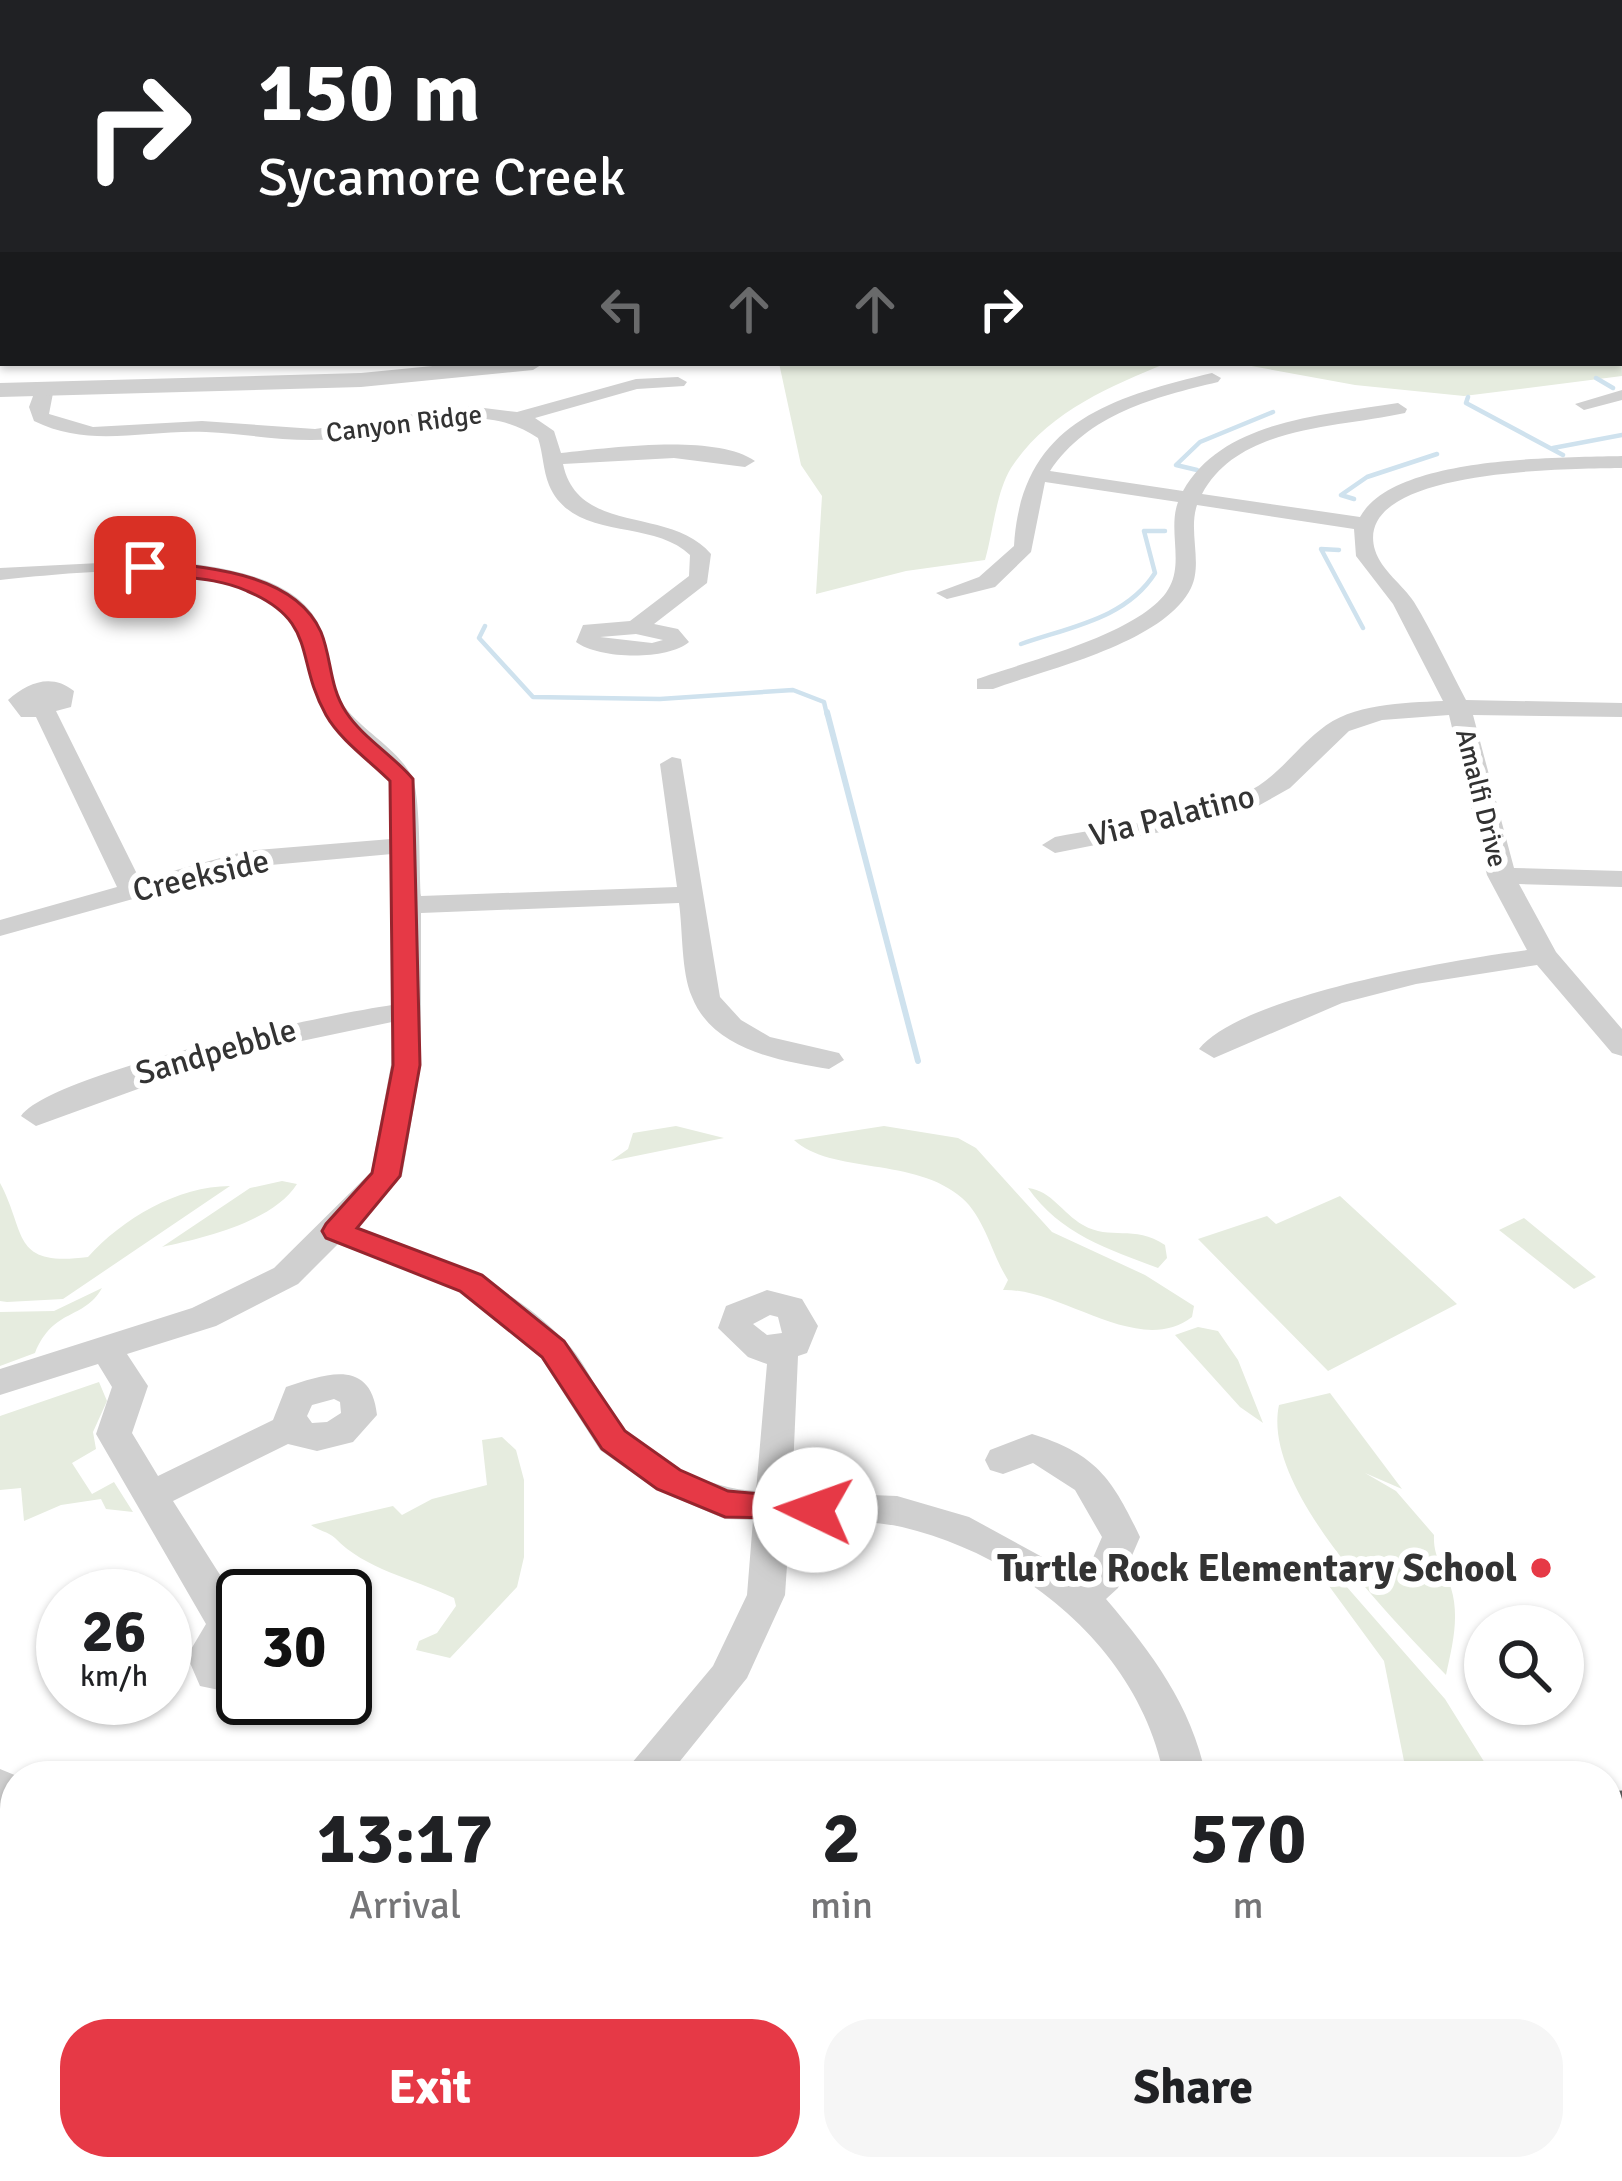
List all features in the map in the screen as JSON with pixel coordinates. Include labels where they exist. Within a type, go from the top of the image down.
[{"type":"street","points":[[0,389],[458,374],[513,366]]},
{"type":"street","points":[[458,374],[459,412]]},
{"type":"street","points":[[947,593],[987,581],[1024,548],[1021,510],[1037,475],[1060,444],[1094,419],[1149,393],[1211,378]]},
{"type":"street","points":[[520,418],[636,384],[678,382]]},
{"type":"street","name":"Canyon Ridge","points":[[45,388],[38,406],[41,417],[55,426],[99,433],[212,426],[338,435],[459,412],[520,418],[547,435],[560,489],[571,501],[609,521],[680,538],[701,554],[699,578],[636,627]]},
{"type":"street","points":[[1584,404],[1622,395]]},
{"type":"street","points":[[985,684],[1135,625],[1180,592],[1185,573],[1182,518],[1189,497],[1218,460],[1256,440],[1398,409]]},
{"type":"street","points":[[555,459],[661,452],[711,453],[746,461]]},
{"type":"street","points":[[1037,475],[1363,524],[1380,503],[1419,483],[1489,471],[1622,462]]},
{"type":"street","name":"Amalfi Drive","points":[[1363,524],[1366,556],[1403,602],[1460,711],[1500,875],[1544,956],[1622,1047]]},
{"type":"street","points":[[0,574],[145,567],[216,574],[278,599],[304,618],[314,638],[318,676],[338,718],[401,779],[408,905],[406,1065],[386,1176],[337,1231],[286,1276],[204,1317],[0,1382]]},
{"type":"street","name":"Via Palatino","points":[[1055,845],[1234,806],[1269,791],[1329,733],[1354,720],[1460,711],[1622,710]]},
{"type":"street","points":[[45,712],[132,891]]},
{"type":"street","points":[[672,764],[702,981],[715,1012],[740,1036],[763,1047],[829,1060]]},
{"type":"street","name":"Creekside","points":[[0,928],[246,860],[406,844]]},
{"type":"street","points":[[1500,875],[1622,879]]},
{"type":"street","points":[[408,905],[692,895]]},
{"type":"street","points":[[1214,1048],[1262,1020],[1443,968],[1544,956]]},
{"type":"street","name":"Sandpebble","points":[[36,1116],[139,1071],[227,1043],[404,1012]]},
{"type":"street","points":[[337,1231],[471,1283],[553,1349],[614,1440],[668,1479],[725,1504],[898,1511],[969,1532],[1082,1598],[1142,1670],[1177,1737],[1182,1761]]},
{"type":"street","points":[[106,1348],[130,1386],[114,1434],[216,1596]]},
{"type":"street","points":[[655,1761],[727,1678],[766,1595],[784,1364],[778,1348]]},
{"type":"street","points":[[152,1495],[292,1426]]},
{"type":"street","points":[[1003,1460],[1032,1448],[1070,1461],[1099,1490],[1121,1537],[1104,1577],[1082,1598]]},
{"type":"street","points":[[216,1642],[211,1645],[208,1666],[216,1673]]},
{"type":"shaded area","points":[[780,366],[1160,366],[1080,404],[1026,449],[1002,489],[985,560],[906,571],[816,594],[822,496],[801,465]]},
{"type":"shaded area","points":[[1251,366],[1622,366],[1622,376],[1464,396],[1355,385]]},
{"type":"shaded area","points":[[676,1126],[724,1138],[611,1161],[628,1149],[633,1133]]},
{"type":"shaded area","points":[[884,1126],[958,1138],[976,1148],[1052,1232],[1145,1275],[1194,1306],[1192,1317],[1171,1328],[1148,1330],[1026,1292],[1003,1290],[1008,1280],[977,1216],[962,1198],[921,1176],[829,1158],[794,1140]]},
{"type":"shaded area","points":[[282,1181],[297,1184],[272,1209],[216,1233],[162,1247],[250,1188]]},
{"type":"shaded area","points":[[0,1183],[25,1242],[45,1257],[63,1259],[88,1257],[117,1230],[171,1198],[230,1186],[63,1299],[7,1302],[0,1301]]},
{"type":"shaded area","points":[[1028,1188],[1044,1193],[1093,1230],[1154,1239],[1165,1245],[1167,1258],[1158,1268],[1086,1238],[1055,1217]]},
{"type":"shaded area","points":[[1340,1196],[1457,1304],[1328,1371],[1198,1239],[1267,1216],[1276,1224]]},
{"type":"shaded area","points":[[1524,1218],[1596,1277],[1574,1289],[1499,1230]]},
{"type":"shaded area","points":[[102,1288],[86,1306],[51,1328],[35,1353],[0,1366],[0,1312],[54,1311]]},
{"type":"shaded area","points":[[1198,1327],[1218,1331],[1238,1360],[1263,1423],[1240,1407],[1175,1335]]},
{"type":"shaded area","points":[[99,1382],[107,1401],[93,1432],[96,1449],[72,1463],[92,1494],[114,1482],[133,1512],[106,1509],[101,1499],[61,1505],[24,1521],[21,1488],[0,1490],[0,1416]]},
{"type":"shaded area","points":[[1330,1393],[1402,1489],[1365,1473],[1396,1491],[1434,1535],[1455,1610],[1446,1675],[1336,1550],[1290,1475],[1279,1438],[1279,1405]]},
{"type":"shaded area","points":[[502,1437],[516,1450],[524,1480],[524,1557],[517,1587],[450,1658],[416,1650],[419,1641],[437,1633],[456,1606],[454,1598],[375,1566],[311,1525],[393,1506],[402,1515],[432,1499],[487,1485],[482,1440]]},
{"type":"shaded area","points":[[1325,1562],[1445,1699],[1484,1761],[1404,1761],[1384,1661],[1329,1586]]},
{"type":"waterway","points":[[1596,378],[1613,388]]},
{"type":"waterway","points":[[1468,397],[1466,403],[1563,455]]},
{"type":"waterway","points":[[1197,470],[1176,465],[1200,442],[1273,412]]},
{"type":"waterway","points":[[1553,448],[1622,435]]},
{"type":"waterway","points":[[1354,499],[1341,495],[1367,477],[1437,454]]},
{"type":"waterway","points":[[1021,644],[1095,619],[1129,601],[1155,573],[1144,531],[1165,531]]},
{"type":"waterway","points":[[1339,550],[1321,549],[1363,628]]},
{"type":"waterway","points":[[485,626],[479,638],[533,697],[660,699],[793,690],[824,702],[827,715]]},
{"type":"waterway","points":[[827,712],[918,1061]]},
{"type":"place","name":"Turtle Rock Elementary School","points":[[1541,1568]]},
{"type":"route","points":[[145,567],[216,574],[256,587],[304,618],[314,638],[318,676],[338,718],[374,747],[401,779],[408,905],[406,1065],[398,1122],[386,1176],[337,1231],[471,1283],[553,1349],[614,1440],[668,1479],[725,1504],[815,1510]]}]
